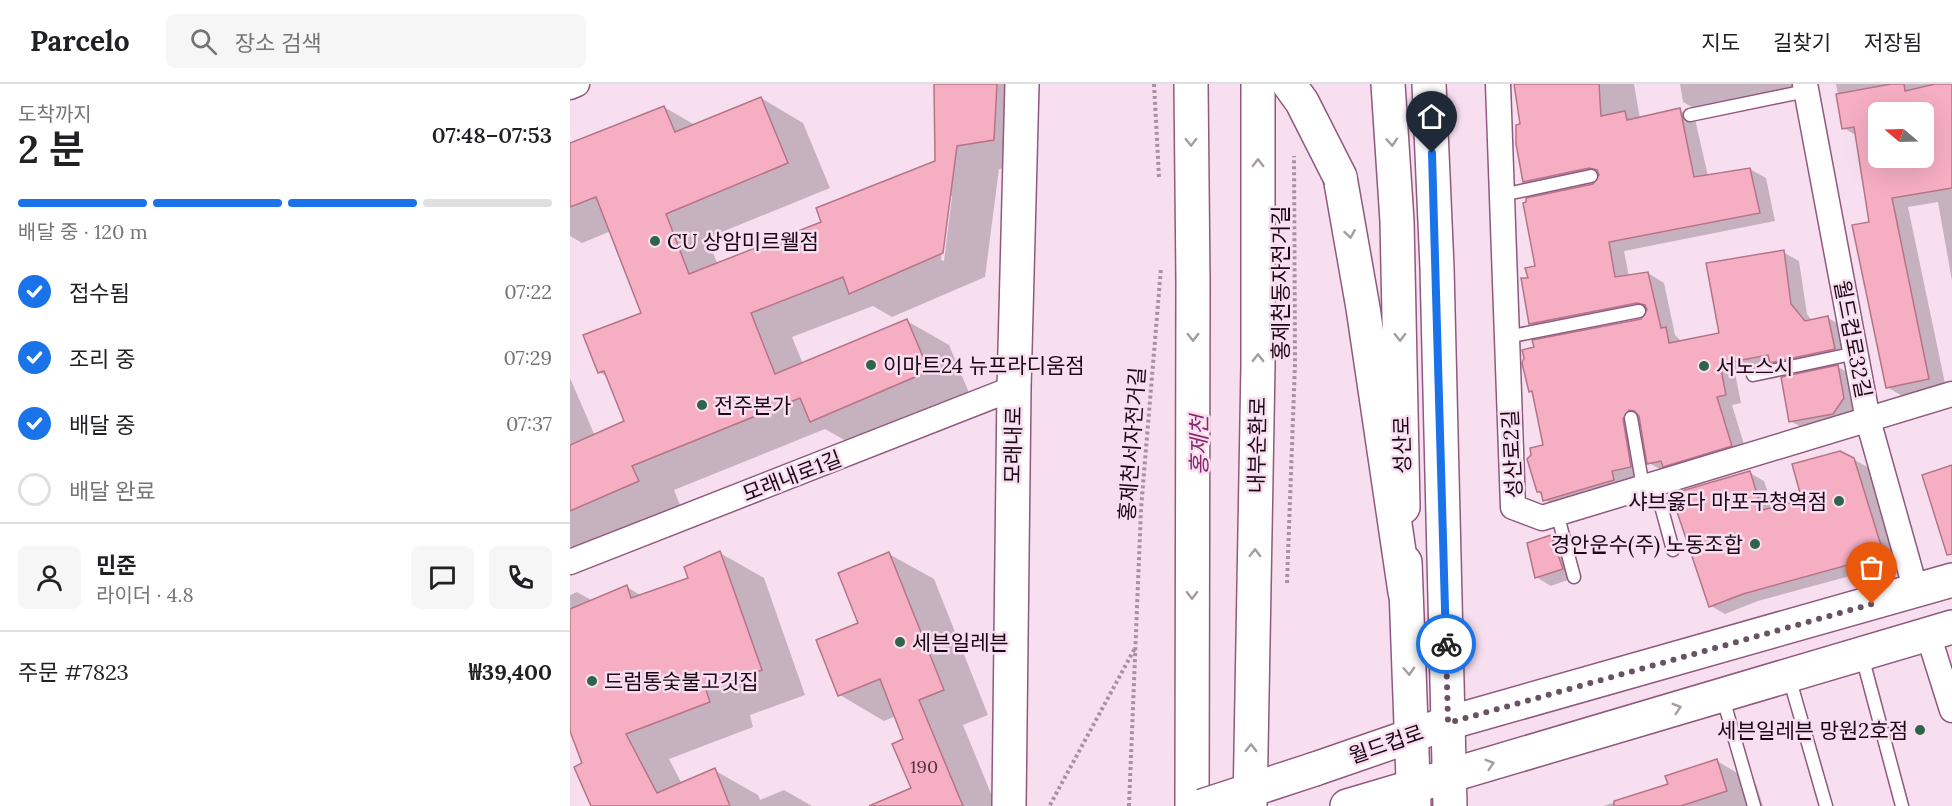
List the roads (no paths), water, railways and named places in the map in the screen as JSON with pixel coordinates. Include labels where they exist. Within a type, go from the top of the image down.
[{"type":"main road","name":"모래내로","points":[[1009,806],[1014,388],[1022,84]]},
{"type":"main road","points":[[1191,84],[1192,806]]},
{"type":"main road","name":"내부순환로","points":[[1250,806],[1258,365],[1258,84]]},
{"type":"main road","points":[[1289,84],[1302,102],[1340,177],[1363,308],[1405,592]]},
{"type":"main road","name":"성산로","points":[[1388,84],[1397,221],[1405,592],[1414,796]]},
{"type":"main road","points":[[1429,84],[1437,268],[1449,791]]},
{"type":"main road","name":"월드컵로","points":[[1202,806],[1448,723],[1952,580]]},
{"type":"main road","points":[[1347,806],[1449,791],[1722,694],[1940,631]]},
{"type":"street","points":[[570,87],[577,84]]},
{"type":"street","name":"성산로2길","points":[[1498,84],[1513,507],[1542,518],[1952,394]]},
{"type":"street","name":"월드컵로32길","points":[[1807,86],[1868,420],[1916,591]]},
{"type":"street","name":"모래내로1길","points":[[570,562],[1014,388]]},
{"type":"street","points":[[1940,631],[1952,710]]},
{"type":"lane","points":[[1690,115],[1807,86]]},
{"type":"lane","points":[[1502,195],[1591,176]]},
{"type":"lane","points":[[1507,337],[1639,311]]},
{"type":"lane","points":[[1753,375],[1856,353]]},
{"type":"lane","points":[[1631,418],[1649,485],[1673,550]]},
{"type":"lane","points":[[1557,513],[1574,578]]},
{"type":"lane","points":[[1862,654],[1902,806]]},
{"type":"lane","points":[[1789,676],[1826,806]]},
{"type":"lane","points":[[1722,694],[1754,806]]},
{"type":"place","name":"CU 상암미르웰점","points":[[655,241]]},
{"type":"place","name":"이마트24 뉴프라디움점","points":[[871,365]]},
{"type":"place","name":"서노스시","points":[[1704,366]]},
{"type":"place","name":"전주본가","points":[[702,405]]},
{"type":"place","name":"샤브옳다 마포구청역점","points":[[1839,501]]},
{"type":"place","name":"경안운수(주) 노동조합","points":[[1755,544]]},
{"type":"place","name":"세븐일레븐","points":[[900,642]]},
{"type":"place","name":"드럼통숯불고깃집","points":[[592,681]]},
{"type":"place","name":"세븐일레븐 망원2호점","points":[[1920,730]]},
{"type":"water label","name":"홍제천","points":[[1199,445]]}]
